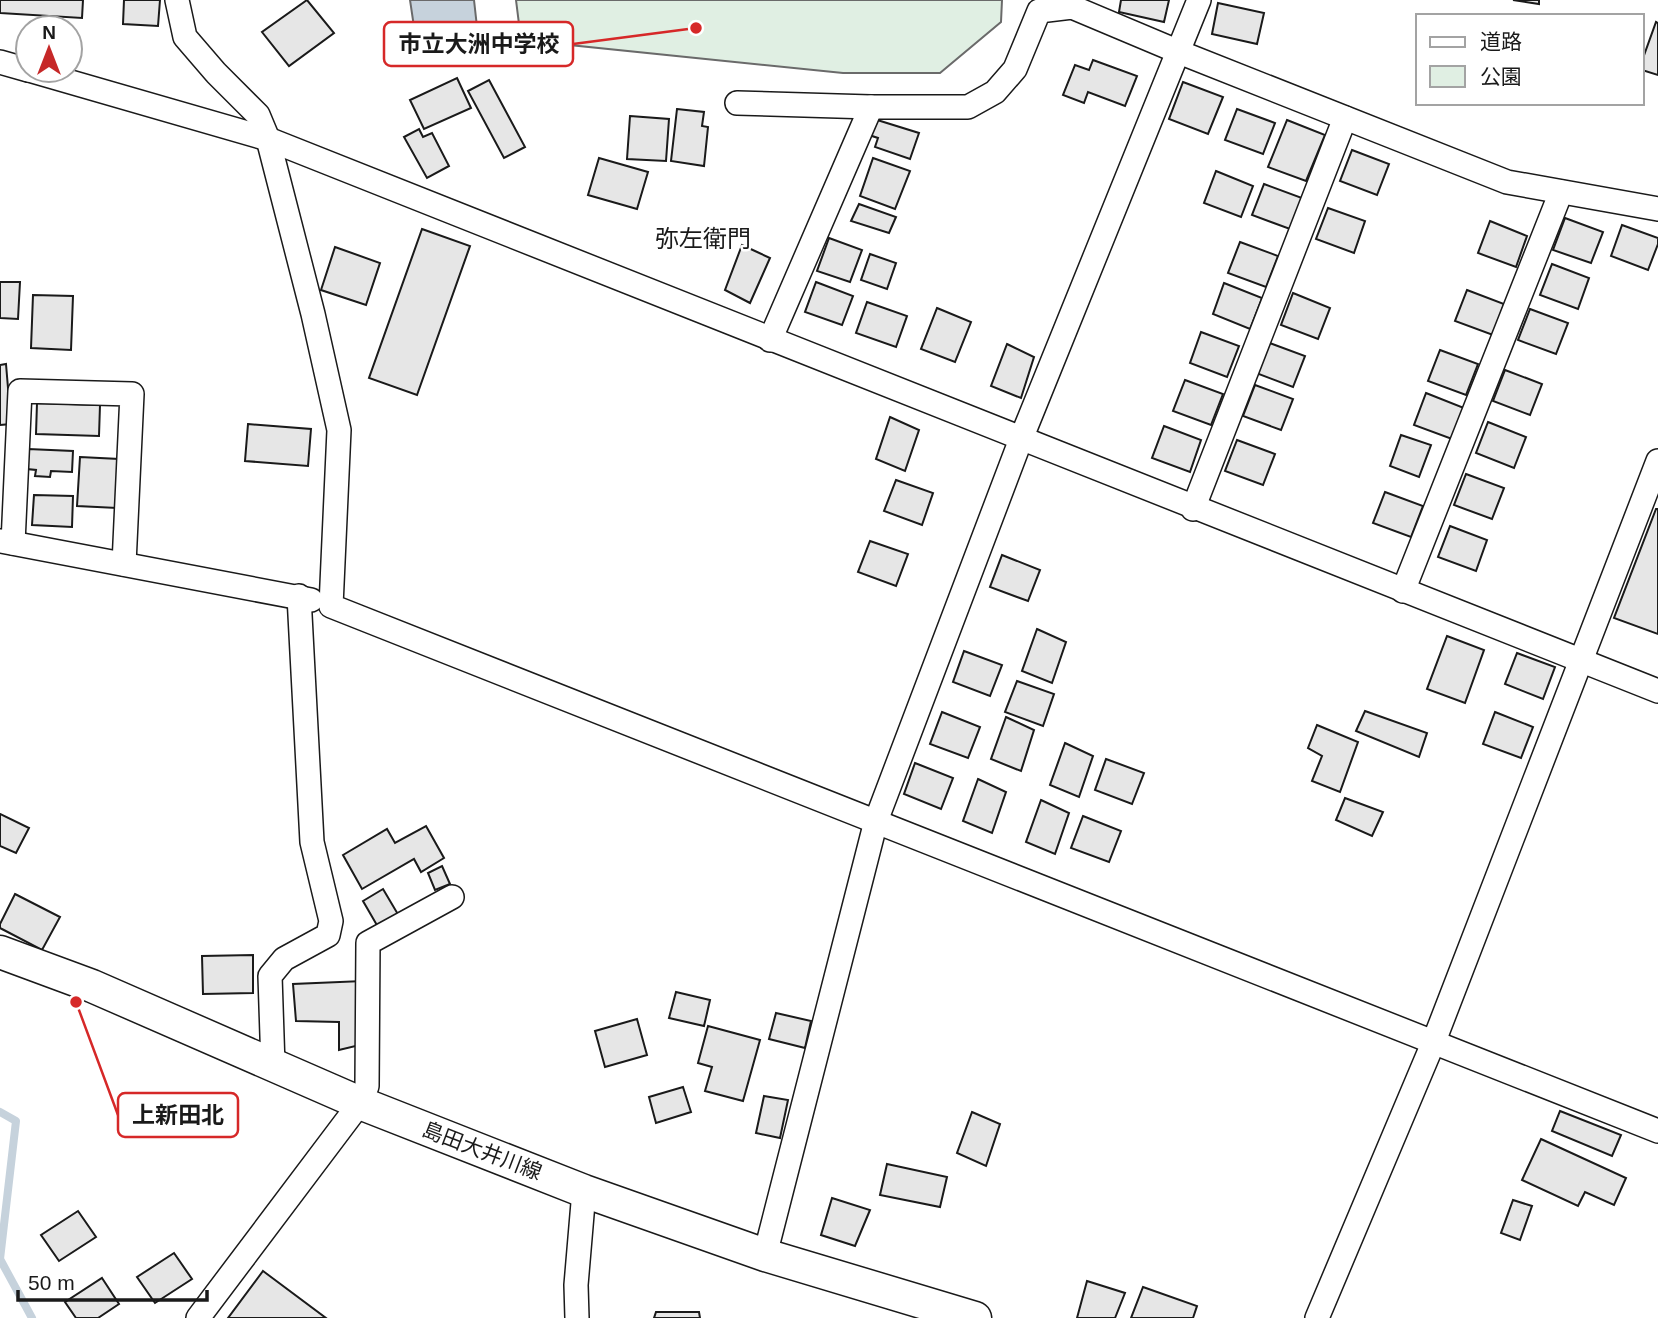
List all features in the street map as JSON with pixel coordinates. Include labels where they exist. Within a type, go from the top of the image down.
[{"type":"main road","name":"島田大井川線","points":[[0,952],[92,986],[360,1103],[584,1191],[765,1255],[975,1318]]},
{"type":"street","points":[[177,0],[185,37],[216,74],[258,115],[268,139],[313,314],[339,430],[331,606]]},
{"type":"street","points":[[765,1255],[876,821],[1021,439],[1199,0]]},
{"type":"street","points":[[737,103],[968,107],[995,92],[1015,69],[1039,11],[1072,7],[1507,182],[1658,209]]},
{"type":"street","points":[[77,84],[268,139],[1194,509],[1658,691]]},
{"type":"street","points":[[770,340],[871,107]]},
{"type":"street","points":[[1194,509],[1345,118]]},
{"type":"street","points":[[1403,591],[1561,192]]},
{"type":"street","points":[[124,564],[132,394],[20,391],[7,542],[124,564],[299,596],[331,606],[1658,1131]]},
{"type":"street","points":[[1317,1318],[1434,1041],[1658,461]]},
{"type":"street","points":[[273,1066],[270,976],[284,959],[328,935],[331,921],[312,842],[299,596]]},
{"type":"street","points":[[198,1318],[360,1103],[367,1086],[368,943],[452,897]]},
{"type":"street","points":[[577,1318],[576,1286],[584,1191]]},
{"type":"green space","points":[[516,0],[1002,0],[1001,22],[940,73],[843,73],[521,40]]},
{"type":"shaded area","points":[[410,0],[474,0],[478,36],[417,47]]},
{"type":"building","points":[[0,0],[83,0],[82,14],[0,13]]},
{"type":"building","points":[[124,0],[160,0],[158,26],[123,24]]},
{"type":"building","points":[[307,0],[334,33],[289,66],[262,32]]},
{"type":"building","points":[[1121,0],[1169,0],[1164,22],[1119,12]]},
{"type":"building","points":[[1513,0],[1539,0],[1539,4]]},
{"type":"building","points":[[1218,3],[1264,13],[1257,44],[1212,34]]},
{"type":"building","points":[[1656,22],[1658,75],[1644,71],[1644,55]]},
{"type":"building","points":[[1093,60],[1137,76],[1125,106],[1088,92],[1084,103],[1063,95],[1075,65],[1089,70]]},
{"type":"building","points":[[457,78],[471,108],[424,129],[410,100]]},
{"type":"building","points":[[489,80],[525,147],[504,158],[468,91]]},
{"type":"building","points":[[1183,82],[1223,97],[1208,134],[1169,119]]},
{"type":"building","points":[[677,109],[704,112],[702,126],[708,127],[704,166],[671,161]]},
{"type":"building","points":[[1237,109],[1275,123],[1263,154],[1225,140]]},
{"type":"building","points":[[630,116],[669,119],[666,161],[627,159]]},
{"type":"building","points":[[874,119],[919,133],[910,159],[875,147],[878,138],[869,135]]},
{"type":"building","points":[[1287,120],[1325,135],[1306,181],[1268,167]]},
{"type":"building","points":[[419,129],[423,137],[432,133],[449,166],[427,178],[404,137]]},
{"type":"building","points":[[1352,150],[1389,164],[1377,195],[1340,181]]},
{"type":"building","points":[[599,158],[648,172],[637,209],[588,195]]},
{"type":"building","points":[[873,158],[910,171],[895,209],[860,196]]},
{"type":"building","points":[[1216,171],[1253,186],[1241,217],[1204,203]]},
{"type":"building","points":[[1264,184],[1302,198],[1290,229],[1252,215]]},
{"type":"building","points":[[859,204],[896,217],[889,233],[851,221]]},
{"type":"building","points":[[1328,208],[1365,221],[1354,253],[1316,239]]},
{"type":"building","points":[[1565,218],[1603,232],[1591,263],[1553,250]]},
{"type":"building","points":[[1490,221],[1527,236],[1516,267],[1478,253]]},
{"type":"building","points":[[1622,225],[1658,238],[1648,270],[1611,256]]},
{"type":"building","points":[[422,229],[470,246],[417,395],[369,378]]},
{"type":"building","points":[[829,238],[862,250],[850,282],[817,271]]},
{"type":"building","points":[[1240,242],[1278,256],[1266,287],[1228,273]]},
{"type":"building","points":[[742,245],[770,258],[750,303],[725,290]]},
{"type":"building","points":[[335,247],[380,263],[366,305],[321,290]]},
{"type":"building","points":[[870,254],[896,263],[887,289],[861,280]]},
{"type":"building","points":[[1552,264],[1589,278],[1578,309],[1540,295]]},
{"type":"building","points":[[0,282],[20,282],[18,319],[0,318]]},
{"type":"building","points":[[816,282],[853,296],[842,325],[805,312]]},
{"type":"building","points":[[1224,283],[1262,298],[1250,329],[1213,314]]},
{"type":"building","points":[[1467,290],[1504,304],[1493,335],[1455,321]]},
{"type":"building","points":[[1293,293],[1330,308],[1318,339],[1281,325]]},
{"type":"building","points":[[33,295],[73,296],[71,350],[31,348]]},
{"type":"building","points":[[867,302],[907,316],[896,347],[856,333]]},
{"type":"building","points":[[937,308],[971,322],[955,362],[921,349]]},
{"type":"building","points":[[1530,309],[1568,323],[1556,354],[1518,340]]},
{"type":"building","points":[[1201,332],[1239,346],[1227,377],[1190,363]]},
{"type":"building","points":[[1267,342],[1305,356],[1293,387],[1256,373]]},
{"type":"building","points":[[1007,344],[1034,357],[1021,398],[991,386]]},
{"type":"building","points":[[1440,350],[1478,364],[1466,395],[1428,381]]},
{"type":"building","points":[[6,364],[11,424],[0,425],[0,365]]},
{"type":"building","points":[[1505,370],[1542,384],[1530,415],[1493,401]]},
{"type":"building","points":[[1185,380],[1223,394],[1211,425],[1173,411]]},
{"type":"building","points":[[1255,385],[1293,399],[1281,430],[1243,416]]},
{"type":"building","points":[[1426,393],[1464,408],[1452,439],[1414,425]]},
{"type":"building","points":[[37,403],[100,405],[99,436],[36,434]]},
{"type":"building","points":[[890,417],[919,430],[905,471],[876,459]]},
{"type":"building","points":[[1488,422],[1526,437],[1514,468],[1476,453]]},
{"type":"building","points":[[248,424],[311,429],[308,466],[245,461]]},
{"type":"building","points":[[1164,426],[1201,440],[1190,472],[1152,458]]},
{"type":"building","points":[[1401,435],[1431,445],[1419,477],[1390,466]]},
{"type":"building","points":[[1237,440],[1275,454],[1263,485],[1225,471]]},
{"type":"building","points":[[28,449],[73,451],[72,472],[51,471],[50,477],[35,476],[36,470],[27,469]]},
{"type":"building","points":[[80,457],[119,459],[117,508],[77,506]]},
{"type":"building","points":[[1466,474],[1504,488],[1492,519],[1454,505]]},
{"type":"building","points":[[896,480],[933,493],[922,525],[884,511]]},
{"type":"building","points":[[1385,492],[1423,506],[1411,537],[1373,523]]},
{"type":"building","points":[[34,495],[73,496],[72,527],[32,525]]},
{"type":"building","points":[[1658,509],[1658,634],[1614,618]]},
{"type":"building","points":[[1450,526],[1487,540],[1476,571],[1438,557]]},
{"type":"building","points":[[870,541],[908,554],[896,586],[858,572]]},
{"type":"building","points":[[1002,555],[1040,570],[1028,601],[990,587]]},
{"type":"building","points":[[1037,629],[1066,642],[1052,683],[1022,671]]},
{"type":"building","points":[[1447,636],[1484,650],[1465,703],[1427,689]]},
{"type":"building","points":[[964,651],[1002,665],[990,696],[953,682]]},
{"type":"building","points":[[1517,653],[1555,667],[1543,699],[1505,684]]},
{"type":"building","points":[[1017,681],[1054,694],[1043,726],[1005,712]]},
{"type":"building","points":[[1365,711],[1427,733],[1419,757],[1356,731]]},
{"type":"building","points":[[942,712],[980,727],[968,758],[930,744]]},
{"type":"building","points":[[1495,712],[1533,727],[1521,758],[1483,744]]},
{"type":"building","points":[[1006,717],[1034,730],[1021,771],[991,759]]},
{"type":"building","points":[[1317,725],[1358,742],[1340,792],[1312,781],[1322,756],[1308,748]]},
{"type":"building","points":[[1065,743],[1093,756],[1079,797],[1050,785]]},
{"type":"building","points":[[1106,759],[1144,773],[1132,804],[1095,790]]},
{"type":"building","points":[[915,763],[953,778],[941,809],[904,794]]},
{"type":"building","points":[[978,779],[1006,792],[992,833],[963,821]]},
{"type":"building","points":[[1345,798],[1383,812],[1372,836],[1336,820]]},
{"type":"building","points":[[1041,800],[1069,813],[1055,854],[1026,842]]},
{"type":"building","points":[[0,814],[29,828],[16,853],[0,846]]},
{"type":"building","points":[[1083,816],[1121,831],[1109,862],[1071,848]]},
{"type":"building","points":[[426,826],[444,858],[421,872],[414,859],[362,889],[343,855],[387,829],[395,843]]},
{"type":"building","points":[[442,866],[450,884],[435,890],[428,873]]},
{"type":"building","points":[[383,889],[399,916],[378,927],[363,901]]},
{"type":"building","points":[[15,894],[60,917],[42,950],[0,928]]},
{"type":"building","points":[[253,955],[253,993],[203,994],[202,956]]},
{"type":"building","points":[[363,981],[364,1044],[339,1050],[339,1022],[296,1021],[293,984]]},
{"type":"building","points":[[676,992],[710,1000],[704,1026],[669,1018]]},
{"type":"building","points":[[776,1013],[811,1021],[805,1048],[769,1039]]},
{"type":"building","points":[[637,1019],[647,1055],[605,1067],[595,1031]]},
{"type":"building","points":[[708,1026],[760,1040],[743,1101],[705,1091],[712,1067],[698,1063]]},
{"type":"building","points":[[683,1087],[691,1112],[656,1123],[649,1097]]},
{"type":"building","points":[[764,1096],[788,1100],[780,1138],[756,1133]]},
{"type":"building","points":[[1560,1111],[1621,1135],[1612,1156],[1552,1131]]},
{"type":"building","points":[[972,1112],[1000,1124],[986,1166],[957,1153]]},
{"type":"building","points":[[1541,1139],[1626,1178],[1614,1205],[1585,1192],[1578,1206],[1522,1180]]},
{"type":"building","points":[[887,1164],[947,1177],[940,1207],[880,1195]]},
{"type":"building","points":[[832,1198],[870,1210],[855,1246],[821,1235]]},
{"type":"building","points":[[1513,1200],[1532,1206],[1520,1240],[1501,1233]]},
{"type":"building","points":[[78,1211],[96,1237],[59,1261],[41,1235]]},
{"type":"building","points":[[174,1253],[192,1279],[155,1303],[137,1277]]},
{"type":"building","points":[[263,1271],[326,1318],[228,1318]]},
{"type":"building","points":[[102,1278],[119,1304],[98,1318],[76,1318],[65,1302]]},
{"type":"building","points":[[1087,1281],[1125,1293],[1115,1318],[1077,1318]]},
{"type":"building","points":[[1143,1287],[1197,1306],[1193,1318],[1131,1318]]},
{"type":"building","points":[[656,1312],[699,1312],[700,1318],[654,1318]]},
{"type":"waterway","points":[[0,1112],[16,1121],[0,1259],[32,1318]]},
{"type":"place","name":"市立大洲中学校","points":[[696,28]]},
{"type":"place","name":"上新田北","points":[[76,1002]]},
{"type":"district","name":"弥左衛門","points":[[703,239]]}]
